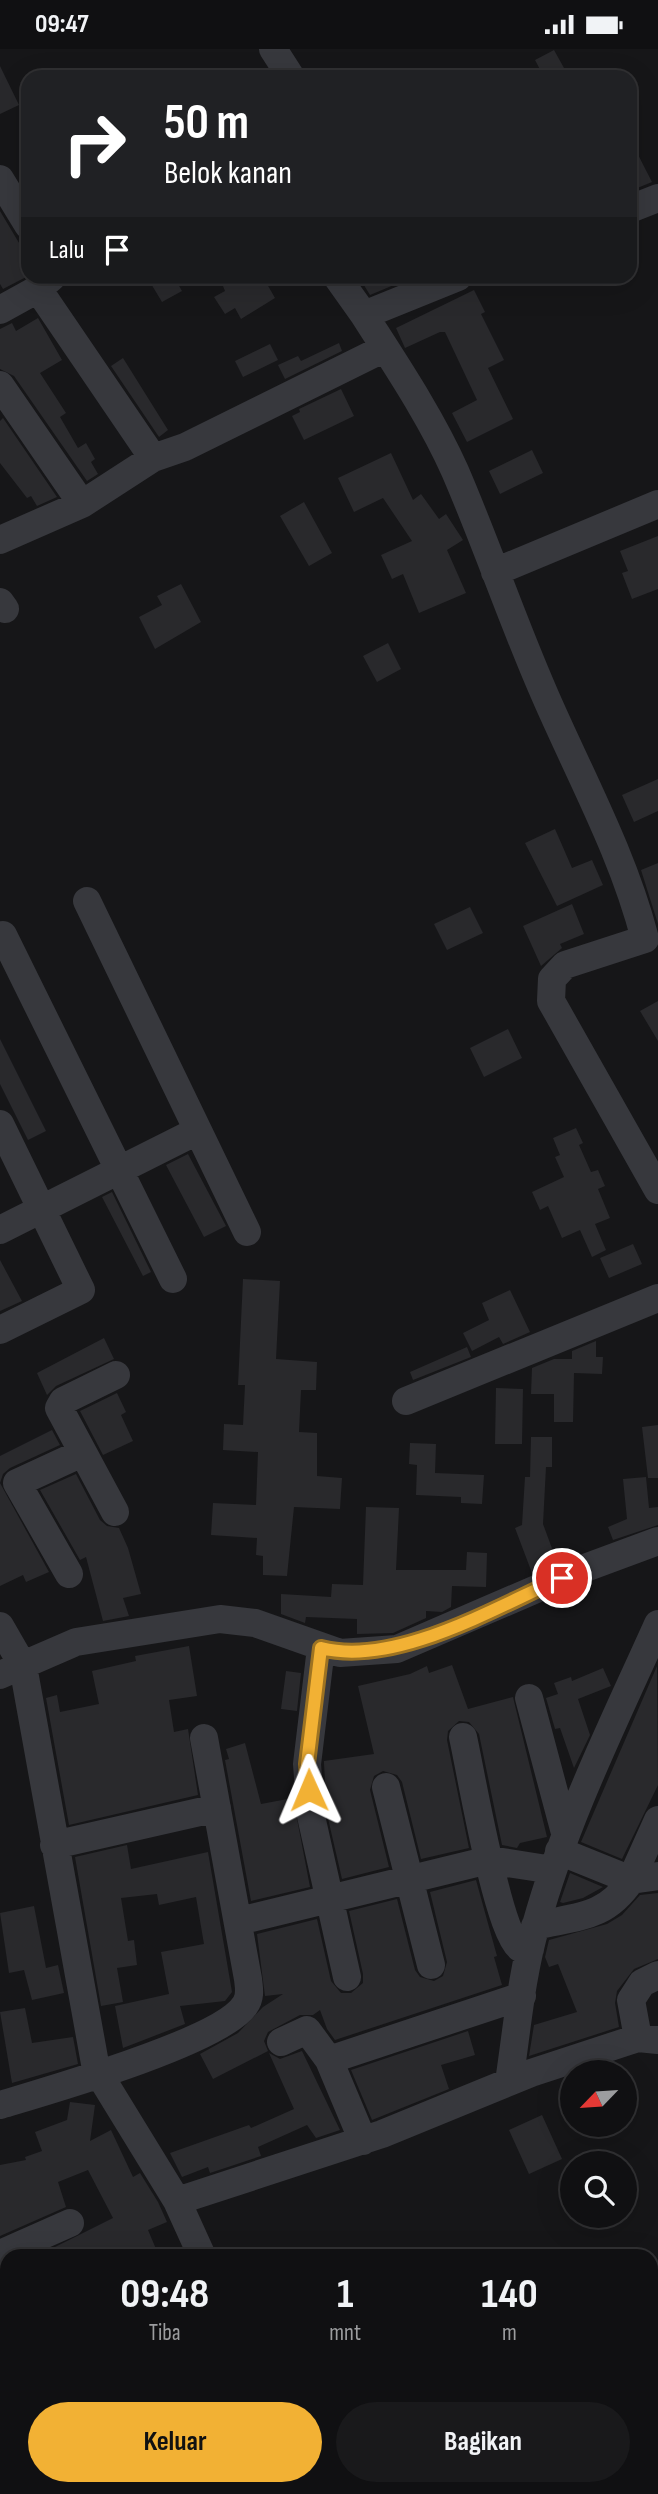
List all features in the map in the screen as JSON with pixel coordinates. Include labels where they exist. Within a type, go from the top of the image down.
[{"type":"street","points":[[273,49],[286,70]]},
{"type":"street","points":[[0,179],[21,214]]},
{"type":"street","points":[[637,206],[658,198]]},
{"type":"street","points":[[0,310],[43,284]]},
{"type":"street","points":[[46,284],[153,458]]},
{"type":"street","points":[[342,284],[385,348],[454,469],[543,692],[652,936],[565,965],[552,979],[551,1001],[658,1190]]},
{"type":"street","points":[[364,315],[441,284]]},
{"type":"street","points":[[0,540],[82,504],[153,458],[185,447],[385,348]]},
{"type":"street","points":[[0,385],[82,504]]},
{"type":"street","points":[[495,572],[658,504]]},
{"type":"street","points":[[87,901],[247,1232]]},
{"type":"street","points":[[3,935],[173,1279]]},
{"type":"street","points":[[0,1124],[81,1290],[0,1330]]},
{"type":"street","points":[[0,1230],[197,1131]]},
{"type":"street","points":[[406,1401],[658,1298]]},
{"type":"street","points":[[115,1512],[62,1417],[61,1405],[116,1375]]},
{"type":"street","points":[[69,1574],[9,1487],[82,1453]]},
{"type":"street","points":[[11,1671],[76,1642],[220,1619],[255,1623],[340,1653],[397,1649],[585,1568],[658,1541]]},
{"type":"street","points":[[509,2082],[533,1937],[559,1851],[658,1624]]},
{"type":"street","points":[[0,1626],[54,1845],[98,2076],[177,2201],[199,2249]]},
{"type":"street","points":[[321,1648],[307,1764],[311,1815],[347,1976]]},
{"type":"street","points":[[529,1698],[559,1851]]},
{"type":"street","points":[[463,1737],[489,1860],[510,1935],[520,1948],[533,1937],[607,1907],[644,1878],[658,1820]]},
{"type":"street","points":[[0,2105],[98,2076],[187,2040],[230,2018],[244,2007],[249,1997],[249,1988],[204,1738]]},
{"type":"street","points":[[386,1787],[431,1965]]},
{"type":"street","points":[[54,1845],[217,1808]]},
{"type":"street","points":[[239,1921],[489,1860],[559,1851],[644,1878]]},
{"type":"street","points":[[177,2201],[363,2141],[509,2082],[648,2039],[631,2000],[642,1983],[658,1975]]},
{"type":"street","points":[[328,2060],[522,1996]]},
{"type":"street","points":[[281,2042],[307,2030],[328,2060],[363,2141]]},
{"type":"street","points":[[11,2249],[70,2223]]},
{"type":"building","points":[[554,50],[565,70],[540,70],[535,60]]},
{"type":"building","points":[[0,66],[19,105],[0,114]]},
{"type":"building","points":[[637,153],[652,182],[637,188]]},
{"type":"building","points":[[0,211],[21,246],[21,280],[3,289],[0,284]]},
{"type":"building","points":[[151,284],[178,284],[182,291],[162,302]]},
{"type":"building","points":[[267,284],[275,298],[241,319],[235,308],[225,314],[214,297],[225,291],[223,286]]},
{"type":"building","points":[[363,284],[396,284],[370,295]]},
{"type":"building","points":[[474,290],[485,312],[481,314],[504,360],[488,368],[513,419],[467,442],[452,413],[477,400],[445,332],[405,348],[396,328]]},
{"type":"building","points":[[38,318],[62,360],[40,373],[66,413],[60,417],[78,448],[86,443],[95,459],[91,462],[98,474],[87,481],[14,376],[0,369],[0,329],[12,323],[16,331]]},
{"type":"building","points":[[339,343],[342,351],[285,379],[278,365],[298,356],[301,361]]},
{"type":"building","points":[[270,344],[278,360],[243,377],[235,361]]},
{"type":"building","points":[[123,358],[168,430],[159,437],[111,366]]},
{"type":"building","points":[[341,389],[354,416],[304,440],[292,416],[300,412],[299,409]]},
{"type":"building","points":[[3,418],[57,497],[37,506],[31,496],[27,498],[0,463],[0,421]]},
{"type":"building","points":[[532,450],[543,473],[500,494],[489,471]]},
{"type":"building","points":[[391,453],[413,500],[421,494],[439,519],[446,514],[463,540],[447,550],[466,593],[419,613],[403,574],[392,579],[381,555],[412,541],[383,498],[354,512],[338,478]]},
{"type":"building","points":[[304,502],[332,553],[309,566],[280,516]]},
{"type":"building","points":[[658,536],[658,589],[632,599],[622,573],[628,571],[620,551]]},
{"type":"building","points":[[181,584],[201,622],[155,649],[139,617],[162,605],[157,596]]},
{"type":"building","points":[[388,643],[401,669],[377,682],[363,656]]},
{"type":"building","points":[[658,779],[658,811],[634,822],[622,795]]},
{"type":"building","points":[[555,829],[572,868],[592,860],[603,885],[557,906],[525,843]]},
{"type":"building","points":[[658,863],[658,924],[641,870]]},
{"type":"building","points":[[572,904],[584,934],[560,944],[562,948],[541,966],[523,926]]},
{"type":"building","points":[[470,907],[483,933],[447,950],[434,924]]},
{"type":"building","points":[[658,1001],[658,1041],[640,1011]]},
{"type":"building","points":[[508,1029],[522,1058],[484,1077],[470,1048]]},
{"type":"building","points":[[0,1039],[46,1131],[28,1140],[0,1084]]},
{"type":"building","points":[[576,1128],[583,1143],[579,1145],[591,1172],[598,1170],[605,1186],[598,1189],[610,1218],[595,1224],[606,1250],[592,1257],[580,1230],[562,1238],[548,1206],[540,1210],[532,1192],[564,1177],[555,1157],[560,1155],[553,1138]]},
{"type":"building","points":[[188,1154],[226,1226],[204,1237],[166,1165]]},
{"type":"building","points":[[112,1192],[151,1272],[143,1276],[102,1197]]},
{"type":"building","points":[[633,1244],[642,1264],[609,1278],[600,1258]]},
{"type":"building","points":[[0,1260],[22,1301],[0,1311]]},
{"type":"building","points":[[243,1279],[280,1281],[276,1359],[317,1362],[316,1390],[301,1390],[299,1432],[317,1433],[317,1476],[342,1478],[340,1509],[294,1507],[287,1576],[263,1575],[263,1556],[256,1555],[257,1538],[211,1535],[213,1503],[256,1505],[258,1452],[223,1450],[224,1424],[243,1425],[245,1385],[238,1385]]},
{"type":"building","points":[[510,1290],[530,1332],[503,1344],[499,1337],[472,1351],[463,1333],[489,1320],[482,1303]]},
{"type":"building","points":[[104,1338],[114,1359],[56,1386],[47,1395],[37,1373]]},
{"type":"building","points":[[596,1341],[596,1357],[603,1357],[602,1374],[574,1373],[573,1422],[554,1422],[554,1394],[531,1394],[532,1368],[554,1359],[572,1359],[572,1351]]},
{"type":"building","points":[[467,1347],[471,1357],[413,1380],[410,1372]]},
{"type":"building","points":[[496,1388],[523,1389],[522,1444],[495,1444]]},
{"type":"building","points":[[117,1393],[126,1412],[121,1415],[133,1441],[103,1455],[80,1411]]},
{"type":"building","points":[[658,1425],[658,1478],[648,1478],[642,1427]]},
{"type":"building","points":[[52,1430],[60,1445],[10,1468],[3,1474],[0,1483],[0,1456]]},
{"type":"building","points":[[531,1437],[552,1437],[552,1467],[546,1467],[543,1524],[557,1562],[532,1573],[515,1528],[522,1525],[525,1477],[530,1477]]},
{"type":"building","points":[[410,1443],[436,1444],[435,1473],[484,1475],[482,1504],[461,1503],[461,1497],[416,1495],[417,1465],[409,1464]]},
{"type":"building","points":[[76,1474],[100,1520],[107,1526],[119,1528],[128,1548],[141,1594],[123,1598],[129,1616],[103,1621],[86,1557],[80,1560],[40,1490]]},
{"type":"building","points":[[646,1477],[649,1508],[658,1507],[658,1525],[613,1540],[608,1527],[627,1519],[623,1479]]},
{"type":"building","points":[[0,1483],[49,1572],[26,1582],[23,1575],[0,1586]]},
{"type":"building","points":[[366,1507],[399,1508],[396,1570],[466,1570],[467,1552],[487,1553],[486,1587],[452,1586],[451,1607],[442,1612],[426,1611],[426,1618],[393,1633],[357,1634],[357,1619],[306,1617],[305,1623],[281,1614],[281,1594],[331,1597],[332,1584],[363,1585]]},
{"type":"building","points":[[189,1646],[197,1696],[169,1700],[174,1732],[188,1729],[198,1795],[69,1825],[46,1698],[57,1695],[60,1712],[99,1704],[92,1671],[136,1661],[135,1656]]},
{"type":"building","points":[[452,1665],[468,1709],[513,1697],[547,1837],[520,1843],[517,1848],[502,1845],[479,1734],[469,1722],[459,1721],[448,1731],[447,1740],[469,1848],[421,1859],[402,1782],[397,1775],[383,1771],[374,1776],[370,1790],[389,1867],[342,1879],[327,1814],[324,1761],[374,1754],[358,1686],[410,1674],[427,1666],[429,1673]]},
{"type":"building","points":[[657,1666],[658,1785],[622,1859],[581,1842]]},
{"type":"building","points":[[603,1668],[611,1686],[578,1699],[590,1735],[574,1768],[560,1728],[555,1729],[546,1698],[558,1694],[554,1683],[571,1677],[572,1681]]},
{"type":"building","points":[[286,1671],[301,1673],[297,1711],[281,1709]]},
{"type":"building","points":[[245,1743],[261,1804],[293,1798],[310,1887],[251,1901],[225,1760],[229,1759],[226,1749]]},
{"type":"building","points":[[127,1845],[131,1869],[208,1852],[232,1992],[225,2001],[180,2006],[185,2024],[123,2048],[115,2006],[169,1994],[161,1952],[204,1944],[196,1897],[159,1905],[157,1894],[121,1898],[128,1941],[134,1940],[137,1965],[117,1968],[123,2002],[101,2006],[75,1857]]},
{"type":"building","points":[[570,1873],[603,1887],[583,1898],[560,1902]]},
{"type":"building","points":[[476,1880],[497,1956],[494,1957],[502,1985],[335,2040],[327,2029],[320,2010],[313,2015],[300,2015],[268,2032],[264,2041],[268,2051],[213,2079],[200,2054],[238,2033],[263,2007],[283,1994],[265,1996],[257,1934],[317,1919],[331,1981],[341,1993],[351,1993],[363,1983],[363,1974],[349,1911],[397,1899],[415,1970],[420,1977],[434,1981],[443,1976],[447,1962],[430,1892]]},
{"type":"building","points":[[658,1893],[658,1959],[634,1969],[617,1991],[615,2003],[619,2027],[529,2056],[534,2025],[577,2012],[558,1964],[549,1967],[545,1957],[549,1940],[607,1924],[622,1915],[640,1895]]},
{"type":"building","points":[[34,1906],[46,1968],[58,1965],[64,1993],[32,2000],[24,1970],[9,1973],[0,1913]]},
{"type":"building","points":[[25,2008],[32,2043],[73,2037],[78,2064],[12,2083],[0,2012]]},
{"type":"building","points":[[468,2031],[475,2055],[441,2065],[449,2089],[372,2120],[351,2070]]},
{"type":"building","points":[[302,2051],[340,2130],[316,2138],[307,2125],[258,2147],[261,2156],[210,2173],[208,2167],[182,2177],[170,2153],[249,2125],[251,2128],[294,2109],[269,2053],[280,2059]]},
{"type":"building","points":[[70,2102],[95,2105],[90,2141],[111,2130],[133,2177],[140,2173],[167,2222],[148,2230],[156,2249],[51,2249],[113,2218],[88,2170],[58,2182],[66,2207],[0,2236],[0,2165],[26,2160],[25,2157],[42,2151],[35,2132],[67,2120]]},
{"type":"building","points":[[542,2115],[560,2160],[529,2174],[509,2130]]},
{"type":"route","points":[[309,1790],[307,1764],[321,1648],[340,1653],[397,1649],[562,1578]]}]
